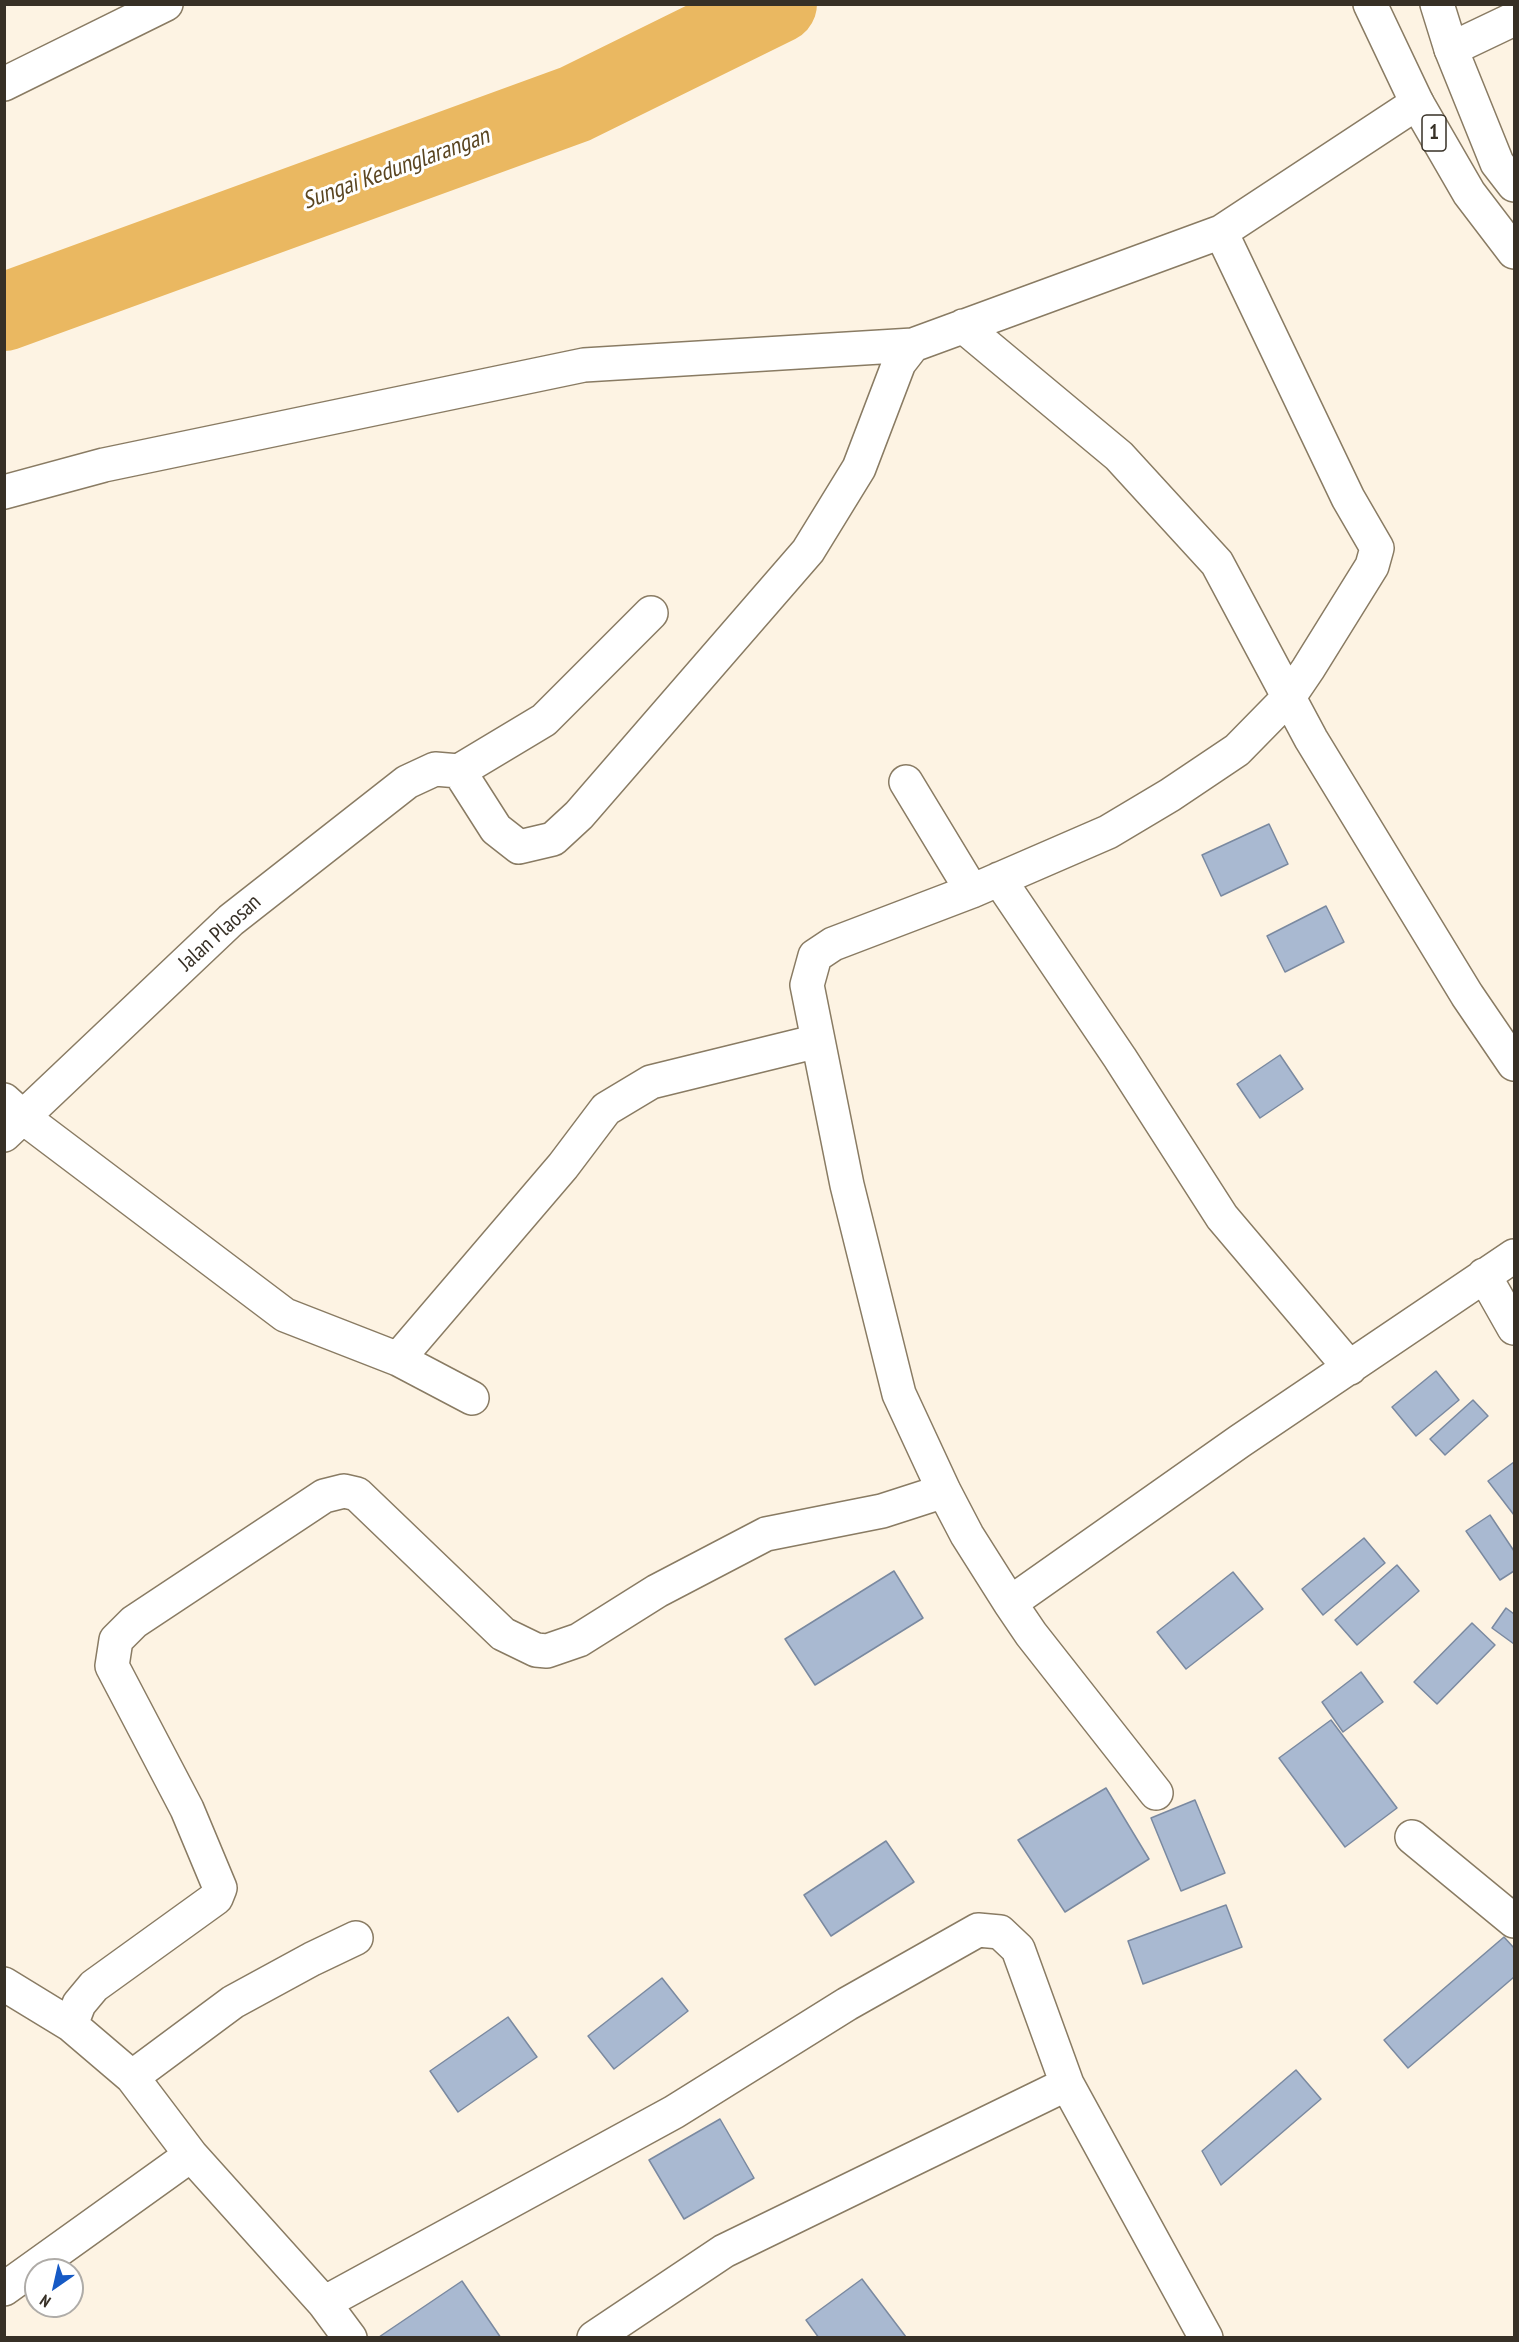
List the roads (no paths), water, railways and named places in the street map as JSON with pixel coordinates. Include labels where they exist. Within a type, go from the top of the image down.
[{"type":"main road","points":[[4,84],[166,4]]},
{"type":"main road","name":"1","points":[[1370,4],[1417,103],[1469,193],[1515,252]]},
{"type":"main road","name":"1","points":[[1437,4],[1451,49],[1497,164],[1515,185]]},
{"type":"main road","points":[[1451,49],[1515,19]]},
{"type":"main road","points":[[4,492],[104,465],[584,365],[913,345],[1221,232],[1417,103]]},
{"type":"main road","points":[[1156,1792],[1031,1634],[1010,1603],[967,1535],[899,1395],[847,1185],[807,985],[815,956],[833,944],[986,885],[1108,832],[1170,795],[1237,750],[1289,697],[1372,566],[1377,548],[1348,498],[1221,232]]},
{"type":"main road","points":[[963,326],[1119,456],[1217,563],[1318,750],[1467,996],[1515,1064]]},
{"type":"main road","points":[[651,613],[544,720],[459,771],[496,829],[519,847],[553,839],[579,815],[808,551],[859,468],[898,363],[913,345]]},
{"type":"main road","name":"Jalan Plaosan","points":[[11,1117],[231,920],[407,782],[435,769],[459,771]]},
{"type":"main road","points":[[906,782],[1120,1058],[1222,1217],[1350,1368]]},
{"type":"main road","points":[[398,1359],[563,1166],[606,1109],[651,1082],[818,1041]]},
{"type":"main road","points":[[11,1117],[285,1315],[398,1359],[472,1398]]},
{"type":"main road","points":[[1010,1603],[1240,1441],[1515,1256]]},
{"type":"main road","points":[[1485,1275],[1515,1328]]},
{"type":"main road","points":[[70,2025],[80,2004],[94,1986],[216,1898],[220,1888],[187,1809],[112,1666],[116,1640],[134,1622],[324,1496],[344,1491],[357,1494],[503,1634],[536,1650],[547,1651],[579,1640],[657,1591],[766,1534],[882,1511],[944,1491]]},
{"type":"main road","points":[[1412,1837],[1515,1921]]},
{"type":"main road","points":[[324,2303],[674,2112],[847,2004],[978,1930],[1000,1932],[1018,1949],[1067,2084],[1206,2337]]},
{"type":"main road","points":[[132,2077],[233,2002],[356,1938]]},
{"type":"main road","points":[[4,1984],[70,2025],[132,2077],[191,2155],[324,2303],[350,2337]]},
{"type":"main road","points":[[594,2337],[724,2251],[1067,2084]]},
{"type":"main road","points":[[4,2289],[191,2155]]},
{"type":"waterway","name":"Sungai Kedunglarangan","points":[[4,312],[575,104],[778,4]]}]
